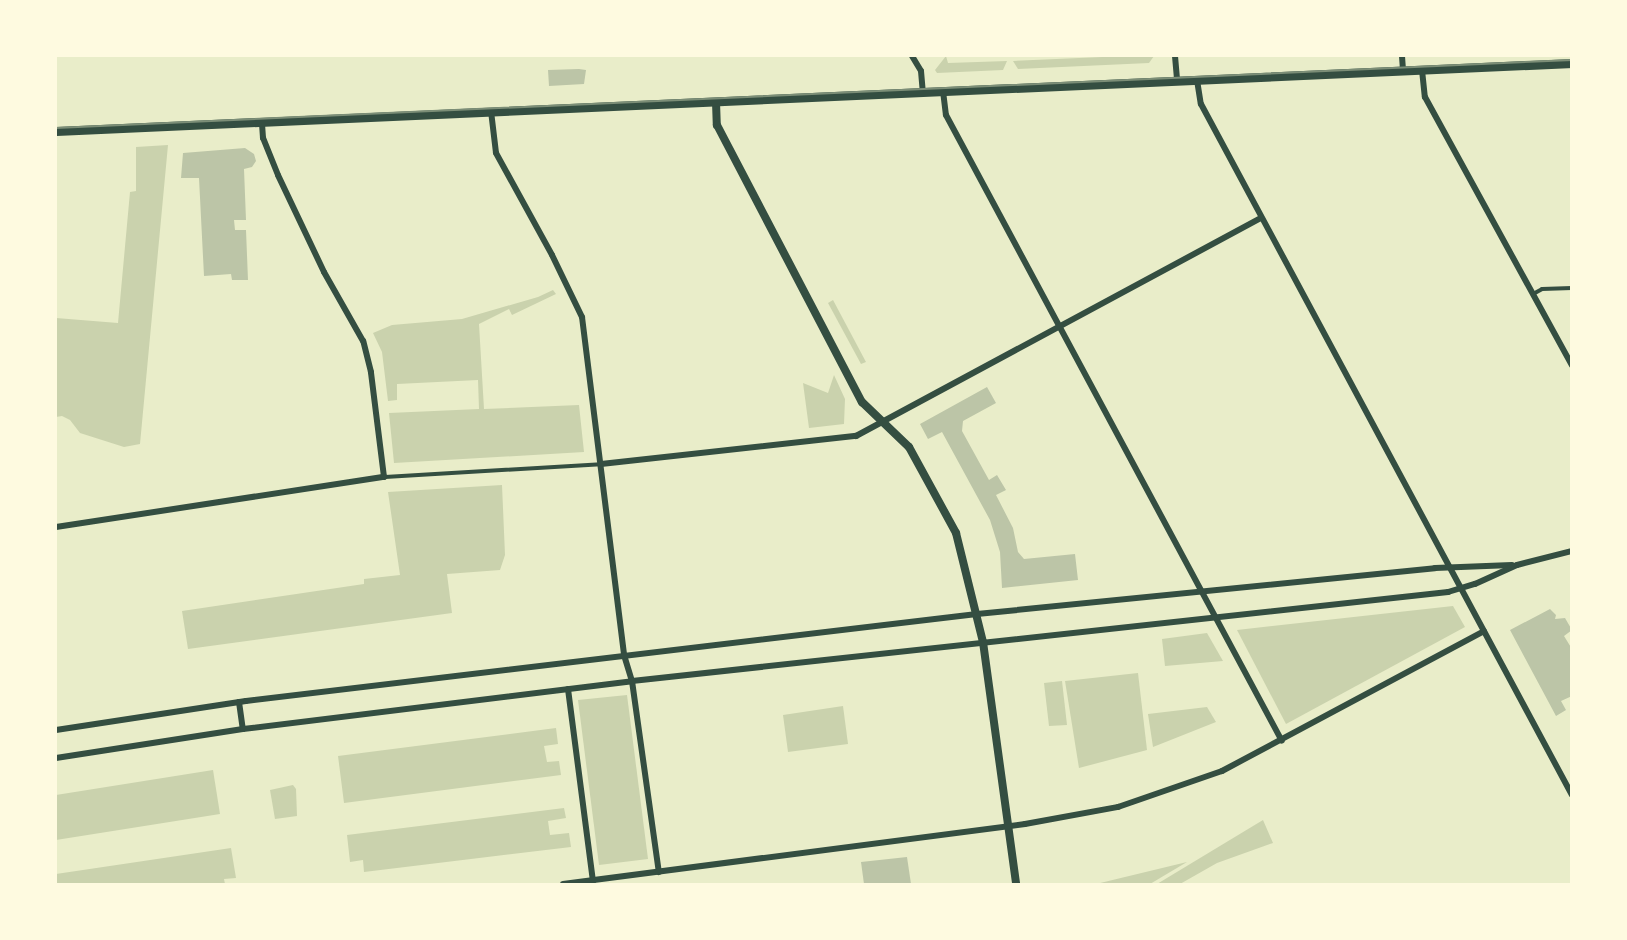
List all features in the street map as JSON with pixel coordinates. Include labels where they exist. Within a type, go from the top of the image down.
[{"type":"main road","points":[[56,131],[1572,63]]},
{"type":"street","points":[[912,56],[921,71],[923,93]]},
{"type":"street","points":[[1175,56],[1177,81]]},
{"type":"street","points":[[1402,56],[1403,71]]},
{"type":"street","points":[[1422,70],[1425,97],[1533,294],[1569,354],[1572,365]]},
{"type":"street","points":[[1197,80],[1201,104],[1572,795]]},
{"type":"street","points":[[943,92],[946,115],[1282,741]]},
{"type":"street","points":[[716,102],[718,128],[862,402],[909,447],[956,534],[978,614],[983,642],[1010,826],[1016,885]]},
{"type":"street","points":[[491,111],[496,153],[549,249],[582,317],[624,655],[632,681],[659,872]]},
{"type":"street","points":[[56,527],[384,477],[371,372],[363,342],[324,272],[278,175],[263,138],[262,122]]},
{"type":"street","points":[[601,464],[856,436],[1261,218]]},
{"type":"street","points":[[56,758],[243,729],[632,681],[1461,590],[1517,565],[1572,551]]},
{"type":"street","points":[[56,730],[239,702],[978,614],[1449,568],[1517,565]]},
{"type":"street","points":[[563,885],[1010,826],[1085,814],[1161,794],[1222,771],[1282,741],[1484,631]]},
{"type":"street","points":[[568,689],[592,880]]},
{"type":"street","points":[[239,702],[243,729]]},
{"type":"lane","points":[[1533,294],[1542,289],[1572,288]]},
{"type":"lane","points":[[384,477],[601,464]]},
{"type":"green space","points":[[946,56],[948,63],[1007,61],[1003,70],[937,73],[935,70]]},
{"type":"green space","points":[[1154,56],[1149,63],[1018,69],[1013,61]]},
{"type":"green space","points":[[168,145],[140,444],[124,447],[80,433],[70,420],[62,416],[56,417],[56,318],[118,323],[130,192],[136,191],[136,147]]},
{"type":"green space","points":[[553,290],[556,294],[512,315],[509,309],[479,324],[484,409],[579,405],[584,452],[394,463],[389,413],[479,409],[478,380],[397,384],[397,400],[388,401],[382,352],[373,333],[392,325],[462,319],[538,297]]},
{"type":"green space","points":[[833,300],[866,362],[861,364],[828,303]]},
{"type":"green space","points":[[834,375],[845,399],[844,424],[809,428],[803,383],[828,393]]},
{"type":"green space","points":[[502,485],[505,555],[500,570],[447,574],[452,613],[188,649],[182,611],[364,584],[364,579],[400,575],[388,492]]},
{"type":"green space","points":[[1453,606],[1465,627],[1286,724],[1237,630]]},
{"type":"green space","points":[[1207,633],[1223,661],[1165,666],[1162,639]]},
{"type":"green space","points":[[1138,673],[1147,750],[1079,768],[1065,681]]},
{"type":"green space","points":[[1062,681],[1067,725],[1049,726],[1044,683]]},
{"type":"green space","points":[[627,695],[648,859],[599,865],[578,700]]},
{"type":"green space","points":[[843,706],[848,744],[788,752],[783,715]]},
{"type":"green space","points":[[1207,707],[1216,722],[1153,747],[1148,714]]},
{"type":"green space","points":[[556,728],[558,744],[544,746],[547,762],[559,761],[561,775],[344,803],[338,756]]},
{"type":"green space","points":[[213,770],[220,814],[56,840],[56,795]]},
{"type":"green space","points":[[293,785],[296,789],[297,816],[275,819],[270,790]]},
{"type":"green space","points":[[564,808],[566,818],[548,821],[550,835],[569,833],[571,847],[364,872],[363,860],[350,862],[347,835]]},
{"type":"green space","points":[[1263,820],[1273,843],[1217,863],[1180,884],[1157,884]]},
{"type":"green space","points":[[231,848],[236,878],[224,879],[225,884],[56,884],[56,874]]},
{"type":"green space","points":[[1187,862],[1150,884],[1096,884]]},
{"type":"building","points":[[548,70],[586,70],[584,84],[549,86]]},
{"type":"building","points":[[245,148],[254,154],[256,161],[252,167],[244,169],[246,220],[234,220],[235,230],[246,230],[248,280],[232,280],[231,274],[204,276],[199,178],[181,178],[183,153]]},
{"type":"building","points":[[987,387],[996,403],[963,421],[962,431],[989,480],[997,475],[1006,490],[996,495],[1013,528],[1018,552],[1024,559],[1075,554],[1078,580],[1002,588],[1000,552],[990,520],[942,432],[928,439],[920,424]]},
{"type":"building","points":[[1550,609],[1556,615],[1555,619],[1565,618],[1572,630],[1564,636],[1572,649],[1572,696],[1561,701],[1566,710],[1556,716],[1510,630]]},
{"type":"building","points":[[907,857],[911,884],[864,884],[861,862]]},
{"type":"tram line","points":[[56,128],[1572,60]]}]
